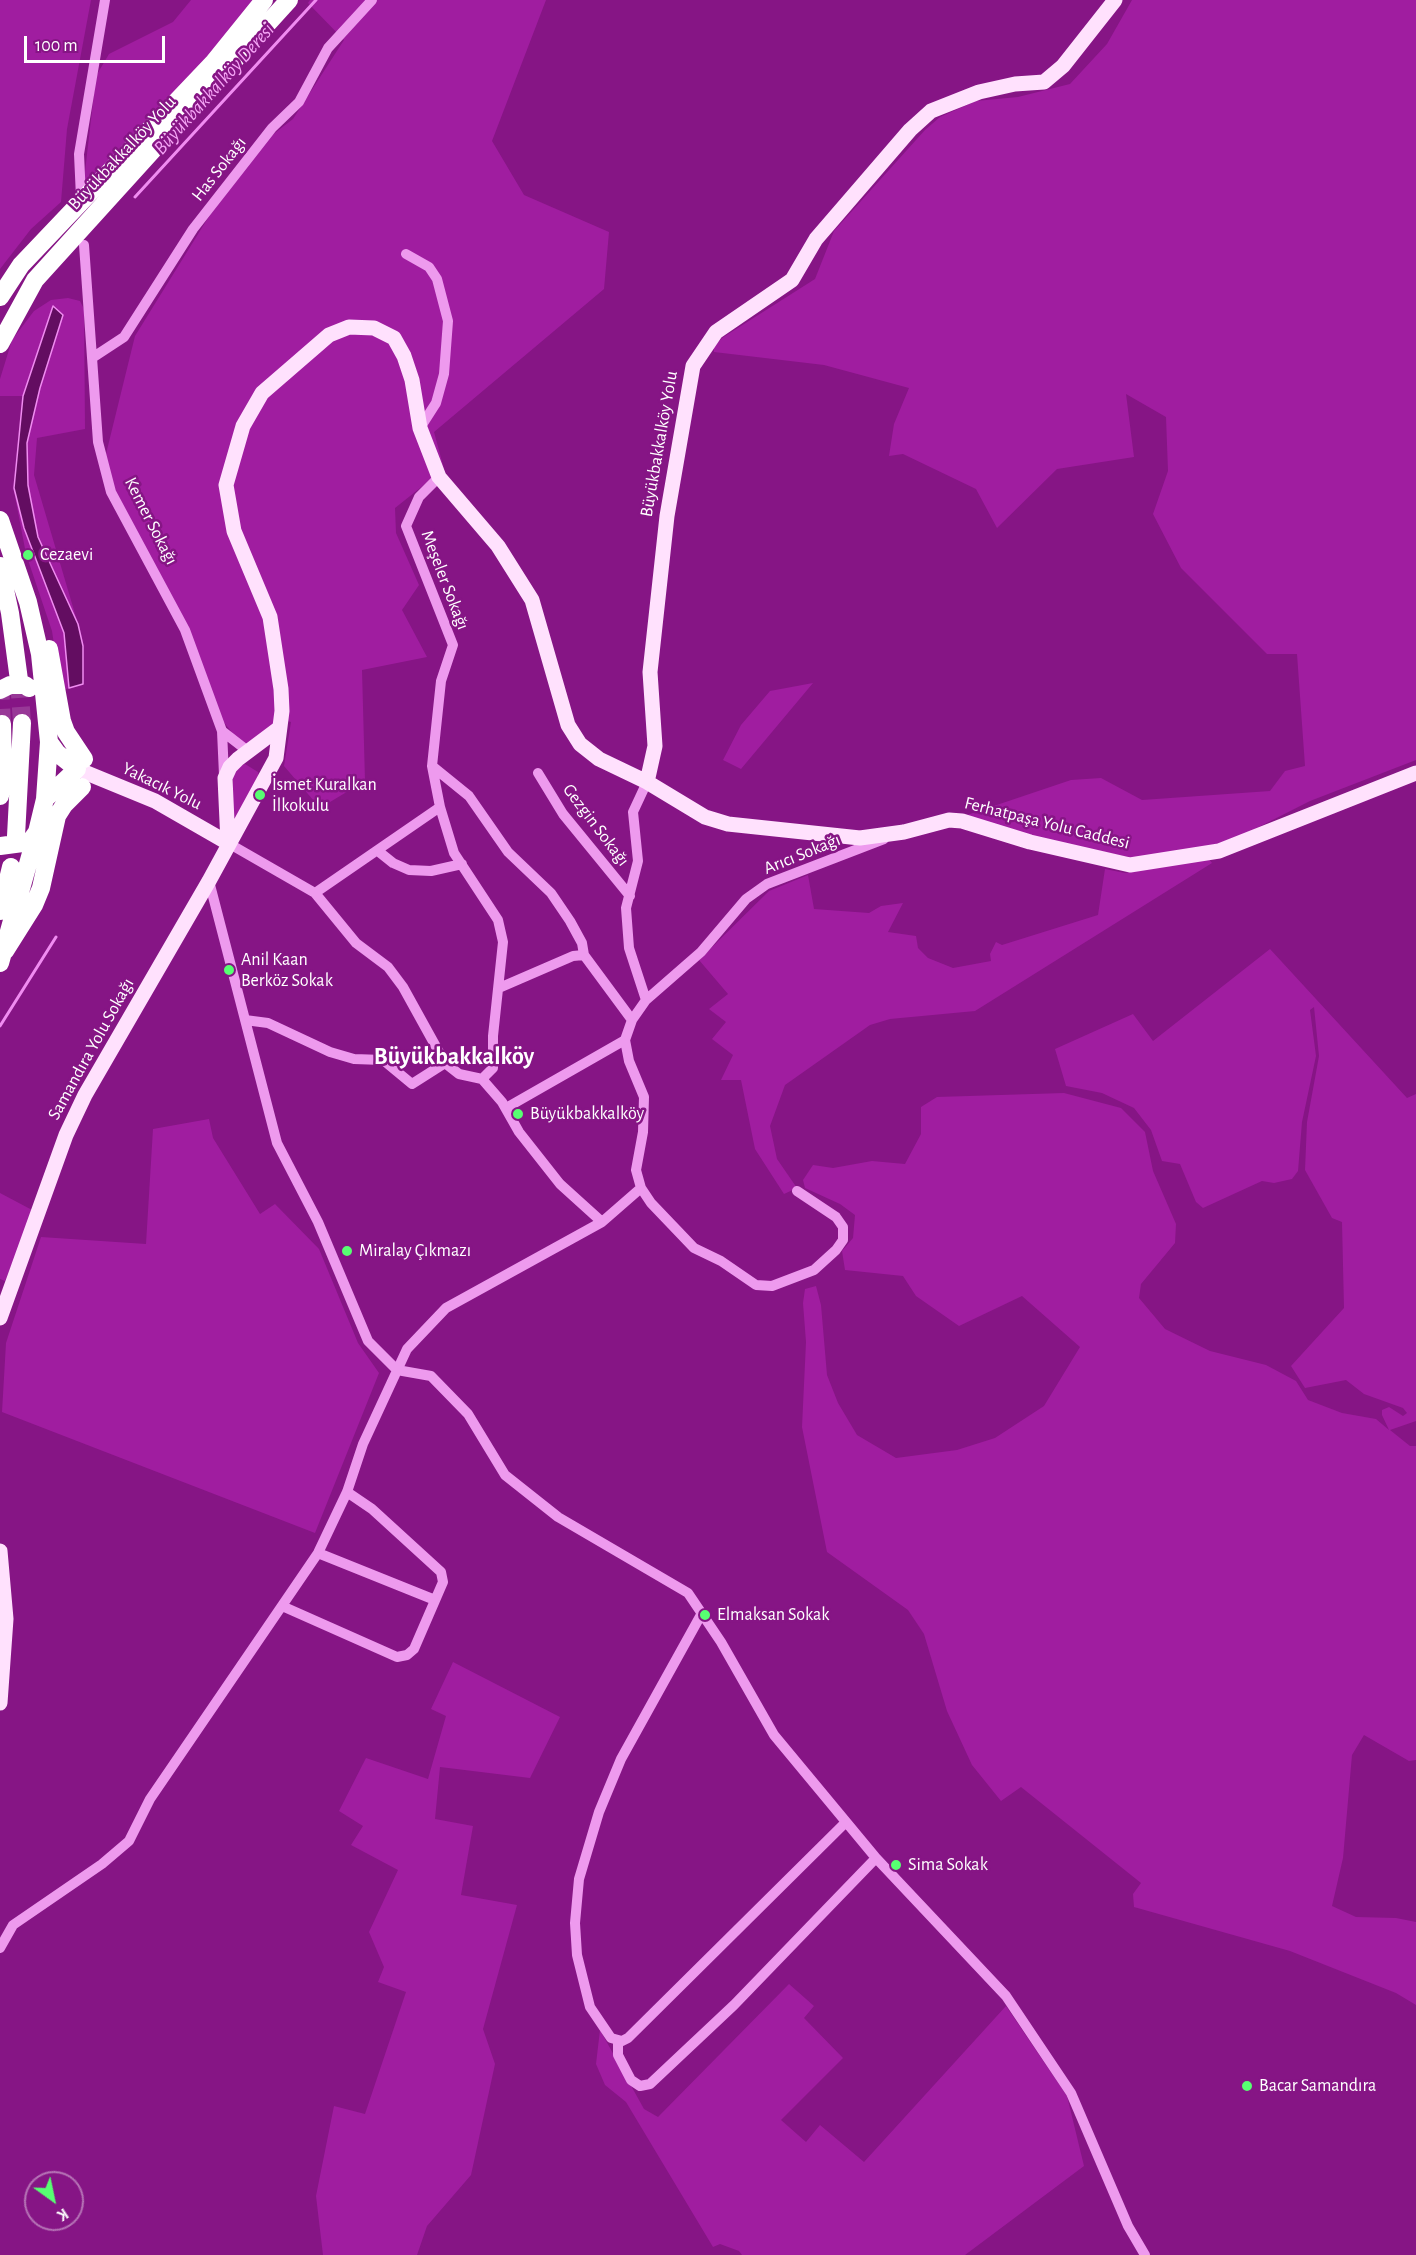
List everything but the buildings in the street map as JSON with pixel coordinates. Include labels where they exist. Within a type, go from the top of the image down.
[{"type":"highway","name":"Büyükbakkalköy Yolu","points":[[0,297],[21,265],[214,62],[264,0]]},
{"type":"highway","name":"Büyükbakkalköy Yolu","points":[[0,344],[35,280],[289,0]]},
{"type":"highway","points":[[0,520],[28,602],[40,654],[49,742],[45,799],[2,957]]},
{"type":"highway","points":[[0,566],[10,614],[19,680]]},
{"type":"highway","points":[[28,602],[38,614],[45,631],[66,732],[81,764]]},
{"type":"highway","points":[[0,690],[10,685],[25,685],[36,693],[44,705]]},
{"type":"highway","points":[[16,836],[22,723]]},
{"type":"highway","points":[[0,796],[3,765],[2,724]]},
{"type":"highway","points":[[49,742],[57,753],[81,764]]},
{"type":"highway","points":[[45,799],[81,764]]},
{"type":"highway","points":[[2,957],[34,905],[41,888],[57,816],[64,805],[82,787]]},
{"type":"highway","points":[[0,846],[30,842],[37,832]]},
{"type":"highway","points":[[0,911],[11,867]]},
{"type":"main road","name":"Büyükbakkalköy Yolu","points":[[647,782],[655,746],[650,672],[667,516],[693,366],[716,332],[792,280],[816,239],[910,130],[931,111],[979,92],[1015,84],[1044,82],[1063,66],[1115,0]]},
{"type":"main road","name":"Ferhatpaşa Yolu Caddesi","points":[[228,843],[276,758],[282,711],[270,617],[234,531],[226,485],[243,426],[262,393],[329,335],[349,327],[374,328],[394,338],[404,356],[412,380],[420,428],[439,477],[498,546],[532,600],[568,725],[580,744],[599,759],[647,782],[705,817],[728,824],[860,838],[904,832],[949,820],[962,821],[1030,842],[1130,865],[1219,851],[1416,773]]},
{"type":"main road","points":[[225,778],[230,766],[278,729]]},
{"type":"main road","points":[[249,752],[271,768]]},
{"type":"main road","name":"Yakacık Yolu","points":[[81,764],[155,801],[228,843]]},
{"type":"main road","name":"Kemer Sokağı","points":[[225,778],[228,843]]},
{"type":"main road","name":"Samandıra Yolu Sokağı","points":[[0,1318],[75,1114],[101,1065],[209,881],[228,843]]},
{"type":"main road","points":[[0,1551],[6,1630],[0,1703]]},
{"type":"street","points":[[81,197],[79,154],[105,0]]},
{"type":"street","name":"Has Sokağı","points":[[92,358],[124,337],[194,229],[272,128],[299,102],[328,48],[372,0]]},
{"type":"street","name":"Kemer Sokağı","points":[[84,245],[98,442],[111,492],[185,630],[222,731],[225,778]]},
{"type":"street","points":[[406,254],[429,267],[437,279],[448,321],[441,384],[436,403],[420,428]]},
{"type":"street","name":"Meşeler Sokağı","points":[[439,477],[418,497],[406,526],[420,565],[447,624],[453,645],[441,681],[432,766],[440,807],[454,853],[498,920],[503,942],[493,1036],[493,1068],[482,1079]]},
{"type":"street","points":[[222,731],[249,752]]},
{"type":"street","points":[[432,766],[469,796],[508,852],[551,893],[582,943],[584,955],[632,1020]]},
{"type":"street","name":"Gezgin Sokağı","points":[[538,773],[563,814],[630,896]]},
{"type":"street","points":[[646,1000],[629,948],[626,908],[638,861],[633,812],[647,782]]},
{"type":"street","points":[[315,893],[440,807]]},
{"type":"street","name":"Arıcı Sokağı","points":[[624,1041],[632,1020],[646,1000],[701,951],[746,899],[767,884],[904,832]]},
{"type":"street","points":[[228,843],[315,893],[356,943],[388,967],[403,987],[445,1063],[459,1074],[482,1079],[506,1108],[519,1132],[560,1184],[602,1222]]},
{"type":"street","points":[[378,851],[393,863],[409,870],[430,871],[462,864]]},
{"type":"street","points":[[209,881],[277,1143],[318,1222],[368,1341],[397,1370],[431,1376],[468,1414],[505,1475],[558,1517],[688,1593],[774,1735],[876,1858],[1006,1996],[1071,2093],[1128,2226],[1145,2255]]},
{"type":"street","points":[[499,988],[573,956],[584,955]]},
{"type":"street","points":[[245,1020],[268,1023],[330,1052],[354,1059],[383,1060],[412,1084],[445,1063]]},
{"type":"street","points":[[506,1108],[624,1041],[629,1061],[644,1098],[643,1132],[636,1170],[641,1188],[651,1203],[694,1248],[721,1261],[756,1285],[782,1284],[814,1270],[836,1250],[843,1240],[843,1227],[836,1217],[797,1191]]},
{"type":"street","points":[[0,1948],[13,1925],[102,1864],[129,1841],[150,1799],[318,1553],[347,1492],[363,1444],[407,1349],[446,1308],[602,1222],[641,1188]]},
{"type":"street","points":[[282,1606],[397,1657],[407,1655],[414,1649],[442,1582],[439,1569],[372,1509],[347,1492]]},
{"type":"street","points":[[318,1553],[435,1600]]},
{"type":"street","points":[[702,1613],[621,1759],[599,1812],[579,1879],[575,1939],[584,1985],[596,2017],[611,2038],[618,2041],[628,2038],[845,1823]]},
{"type":"street","points":[[618,2041],[618,2055],[632,2080],[640,2085],[651,2084],[734,2005],[876,1858]]},
{"type":"shaded area","points":[[0,0],[91,0],[67,129],[61,202],[31,229],[0,269]]},
{"type":"shaded area","points":[[191,0],[257,0],[221,44],[83,189],[96,76],[109,54],[173,22]]},
{"type":"shaded area","points":[[310,0],[546,0],[492,141],[524,195],[609,232],[604,289],[434,432],[444,469],[395,508],[396,533],[419,585],[402,610],[427,657],[362,670],[365,781],[320,808],[284,766],[291,722],[276,718],[267,738],[245,749],[222,720],[190,640],[118,508],[105,458],[135,336],[208,218],[267,139],[293,119],[344,40],[308,3]]},
{"type":"shaded area","points":[[1132,0],[1416,0],[1416,760],[1310,801],[1237,838],[1219,844],[1133,858],[1023,835],[967,815],[1071,780],[1101,778],[1142,800],[1270,791],[1285,771],[1305,766],[1297,654],[1267,654],[1181,568],[1153,514],[1168,471],[1166,417],[1126,394],[1134,457],[1057,469],[997,528],[976,489],[903,454],[889,456],[894,424],[909,388],[824,365],[714,352],[714,347],[722,338],[815,279],[834,231],[925,130],[940,117],[976,101],[1018,97],[1070,84],[1107,44]]},
{"type":"shaded area","points":[[68,298],[80,301],[84,309],[85,429],[37,438],[34,475],[78,624],[38,537],[28,485],[27,443],[54,306],[23,396],[0,396],[0,379],[12,340],[34,311],[51,300]]},
{"type":"shaded area","points":[[53,306],[63,315],[40,388],[27,443],[28,485],[38,537],[78,624],[83,646],[83,684],[69,688],[64,633],[24,528],[14,488],[23,396]]},
{"type":"shaded area","points":[[13,486],[24,528],[64,633],[69,688],[61,691],[52,631],[26,554]]},
{"type":"shaded area","points":[[813,683],[741,769],[723,760],[741,725],[770,691]]},
{"type":"shaded area","points":[[245,764],[258,772],[260,782],[233,825],[233,778],[236,768]]},
{"type":"shaded area","points":[[1208,858],[1212,863],[975,1011],[890,1019],[870,1025],[785,1085],[770,1126],[777,1159],[797,1188],[784,1194],[755,1149],[741,1080],[721,1080],[733,1055],[712,1039],[726,1022],[709,1009],[728,994],[699,960],[769,891],[808,875],[814,909],[869,913],[881,906],[903,903],[888,932],[916,936],[918,948],[928,958],[953,968],[991,961],[990,954],[996,942],[1002,945],[1098,915],[1105,869],[1125,873]]},
{"type":"shaded area","points":[[1270,949],[1407,1098],[1416,1094],[1416,1421],[1390,1430],[1410,1446],[1416,1446],[1416,1760],[1409,1761],[1364,1735],[1352,1755],[1343,1858],[1332,1906],[1356,1917],[1396,1918],[1416,1922],[1416,2005],[1396,1993],[1290,1951],[1134,1907],[1133,1894],[1141,1883],[1021,1787],[1001,1801],[972,1765],[947,1711],[924,1634],[908,1610],[827,1552],[802,1427],[806,1342],[803,1303],[805,1289],[816,1286],[821,1305],[827,1375],[838,1403],[857,1435],[896,1458],[957,1450],[995,1438],[1044,1406],[1080,1347],[1022,1296],[959,1326],[916,1296],[903,1276],[845,1270],[842,1251],[853,1238],[855,1215],[840,1204],[805,1188],[803,1180],[813,1165],[833,1168],[872,1161],[905,1164],[921,1134],[921,1107],[937,1097],[1064,1093],[1121,1108],[1145,1132],[1153,1171],[1176,1224],[1175,1243],[1141,1284],[1139,1298],[1165,1329],[1210,1351],[1266,1365],[1296,1381],[1308,1400],[1342,1413],[1376,1419],[1389,1430],[1382,1410],[1389,1407],[1403,1416],[1407,1413],[1403,1408],[1364,1394],[1346,1380],[1305,1388],[1291,1366],[1344,1308],[1342,1222],[1332,1218],[1305,1170],[1307,1122],[1319,1056],[1314,1007],[1310,1010],[1316,1056],[1302,1122],[1298,1171],[1292,1179],[1274,1183],[1262,1181],[1203,1208],[1196,1202],[1180,1164],[1162,1161],[1151,1130],[1134,1108],[1102,1093],[1066,1086],[1055,1049],[1133,1014],[1153,1041]]},
{"type":"shaded area","points":[[209,1119],[213,1138],[260,1214],[275,1204],[319,1249],[358,1343],[379,1373],[315,1533],[2,1412],[6,1343],[41,1237],[146,1244],[153,1129]]},
{"type":"shaded area","points":[[0,1193],[34,1211],[5,1281],[0,1279]]},
{"type":"shaded area","points":[[453,1662],[560,1717],[530,1778],[440,1767],[435,1819],[473,1826],[461,1895],[517,1905],[483,2029],[495,2064],[471,2175],[427,2226],[417,2255],[323,2255],[316,2196],[334,2106],[365,2114],[406,1992],[378,1982],[384,1967],[369,1932],[398,1870],[351,1845],[363,1826],[339,1811],[366,1758],[428,1779],[446,1716],[431,1709]]},
{"type":"shaded area","points":[[789,1984],[814,2006],[804,2018],[843,2058],[781,2120],[806,2142],[820,2125],[864,2162],[1006,2006],[1067,2096],[1084,2166],[965,2255],[742,2255],[739,2251],[720,2244],[713,2247],[626,2102],[605,2085],[596,2064],[600,2030],[644,2109],[658,2117]]},
{"type":"waterway","name":"Büyükbakkalköy Deresi","points":[[135,197],[316,0]]},
{"type":"waterway","name":"Büyükbakkalköy Deresi","points":[[0,1026],[56,937]]},
{"type":"tunnel","points":[[19,680],[22,723]]},
{"type":"tunnel","points":[[0,682],[2,724]]},
{"type":"place","name":"Cezaevi","points":[[28,555]]},
{"type":"place","name":"İsmet Kuralkan İlkokulu","points":[[260,795]]},
{"type":"place","name":"Anil Kaan Berköz Sokak","points":[[229,970]]},
{"type":"place","name":"Büyükbakkalköy","points":[[518,1114]]},
{"type":"place","name":"Miralay Çıkmazı","points":[[347,1251]]},
{"type":"place","name":"Elmaksan Sokak","points":[[705,1615]]},
{"type":"place","name":"Sima Sokak","points":[[896,1865]]},
{"type":"place","name":"Bacar Samandıra","points":[[1247,2086]]},
{"type":"district","name":"Büyükbakkalköy","points":[[454,1057]]}]
